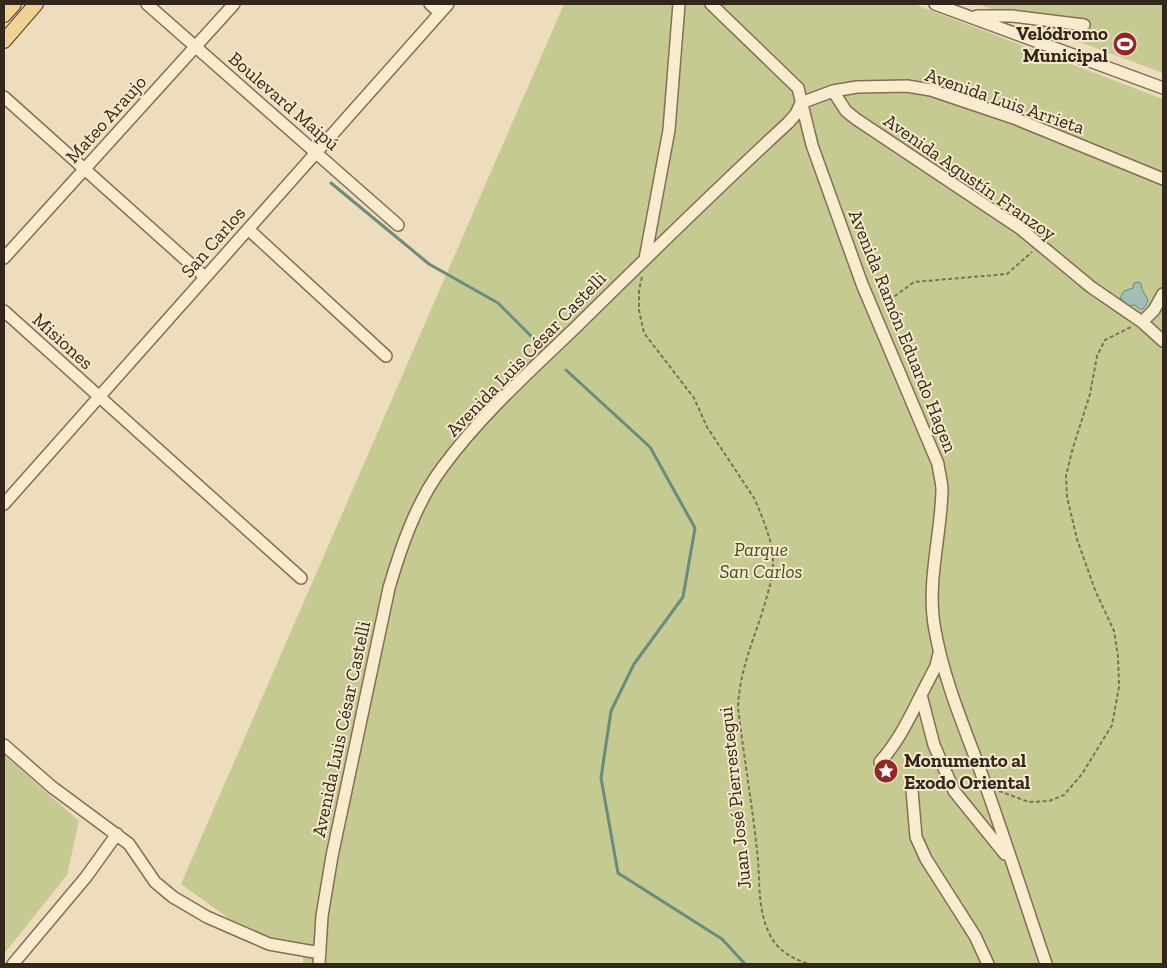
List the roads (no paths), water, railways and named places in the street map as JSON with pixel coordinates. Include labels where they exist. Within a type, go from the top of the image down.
[{"type":"main road","points":[[4,15],[14,4]]},
{"type":"main road","points":[[4,40],[36,4]]},
{"type":"street","name":"Boulevard Maipú","points":[[146,4],[398,225]]},
{"type":"street","name":"Mateo Araujo","points":[[4,258],[234,4]]},
{"type":"street","points":[[430,4],[440,13]]},
{"type":"street","name":"San Carlos","points":[[4,504],[448,4]]},
{"type":"street","points":[[645,259],[669,130],[679,4]]},
{"type":"street","name":"Avenida Ramón Eduardo Hagen","points":[[711,4],[798,88],[812,145],[862,284],[938,464],[942,488],[940,525],[933,578],[932,612],[934,629]]},
{"type":"street","points":[[934,4],[1163,88]]},
{"type":"street","points":[[967,16],[1012,16],[1084,25]]},
{"type":"street","name":"Avenida Luis Arrieta","points":[[801,102],[833,90],[857,87],[907,86],[931,90],[1014,118],[1163,179]]},
{"type":"street","name":"Avenida Agustín Franzoy","points":[[833,90],[846,111],[856,119],[1021,229],[1091,287],[1142,322],[1163,341]]},
{"type":"street","points":[[4,97],[205,277]]},
{"type":"street","name":"Avenida Luis César Castelli","points":[[319,959],[322,916],[332,856],[389,588],[397,560],[424,496],[447,461],[500,400],[703,202],[788,123],[796,114],[801,102]]},
{"type":"street","points":[[248,228],[386,356]]},
{"type":"street","points":[[1142,322],[1154,310],[1163,294]]},
{"type":"street","name":"Misiones","points":[[4,311],[301,578]]},
{"type":"street","points":[[880,762],[890,751],[901,733],[936,666],[939,653],[934,629]]},
{"type":"street","points":[[934,629],[945,672],[1046,964]]},
{"type":"street","points":[[921,695],[934,745],[954,791],[1011,861]]},
{"type":"street","points":[[4,745],[52,787],[129,844],[155,882],[173,897],[207,917],[269,944],[319,959]]},
{"type":"street","points":[[912,790],[916,837],[926,859],[975,936],[988,964]]},
{"type":"street","points":[[13,964],[86,877],[117,834]]},
{"type":"water","points":[[1134,283],[1141,283],[1148,300],[1143,309],[1139,309],[1135,305],[1129,306],[1120,298],[1124,291],[1133,288]]},
{"type":"waterway","points":[[331,183],[429,264],[498,303],[540,345]]},
{"type":"waterway","points":[[566,370],[650,447],[695,528],[683,597],[634,664],[611,711],[601,778],[618,873],[722,939],[745,964]]},
{"type":"place","name":"Velódromo Municipal","points":[[1125,44]]},
{"type":"place","name":"Monumento al Exodo Oriental","points":[[886,771]]},
{"type":"park label","name":"Parque San Carlos","points":[[761,560]]}]
